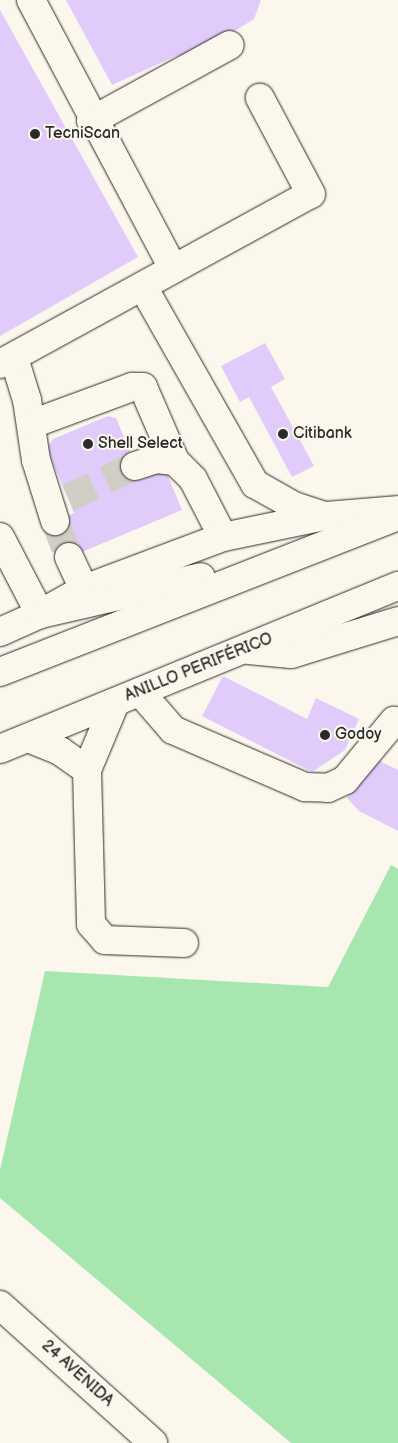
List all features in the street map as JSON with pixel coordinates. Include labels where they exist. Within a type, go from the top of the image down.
[{"type":"main road","points":[[31,0],[91,121],[173,268]]},
{"type":"main road","points":[[91,121],[230,45]]},
{"type":"main road","points":[[57,509],[36,460],[32,424],[7,361],[173,268],[311,194],[260,98]]},
{"type":"main road","points":[[142,287],[256,484],[294,506],[325,516]]},
{"type":"main road","points":[[32,424],[132,387],[143,386],[175,461],[193,479],[223,537]]},
{"type":"main road","points":[[135,466],[156,458],[175,461]]},
{"type":"main road","points":[[0,632],[40,614],[84,589],[223,537],[325,516],[398,510]]},
{"type":"main road","points":[[0,672],[235,578],[398,516]]},
{"type":"main road","points":[[0,537],[40,614]]},
{"type":"main road","points":[[69,558],[84,589]]},
{"type":"main road","points":[[40,614],[201,577],[235,578]]},
{"type":"main road","name":"ANILLO PERIFÉRICO","points":[[0,749],[398,586]]},
{"type":"main road","points":[[245,649],[291,654],[398,621]]},
{"type":"main road","points":[[140,692],[173,730],[305,787],[328,788],[345,780],[394,721]]},
{"type":"main road","points":[[115,703],[87,770],[89,913],[97,935],[105,940],[184,943]]},
{"type":"main road","points":[[28,738],[60,751],[87,770]]},
{"type":"main road","name":"24 AVENIDA","points":[[0,1305],[153,1443]]},
{"type":"green space","points":[[391,865],[398,869],[398,1443],[291,1443],[0,1198],[0,1170],[45,971],[328,987]]},
{"type":"building","points":[[66,0],[261,0],[254,19],[181,64],[178,55],[112,85]]},
{"type":"building","name":"TecniScan","points":[[0,10],[138,257],[0,336]]},
{"type":"building","name":"Citibank","points":[[265,343],[285,379],[271,387],[314,466],[292,477],[249,397],[240,402],[221,366]]},
{"type":"building","points":[[108,416],[116,418],[141,479],[165,469],[182,510],[58,562],[43,527],[74,513],[47,449],[53,439]]},
{"type":"building","points":[[223,676],[307,719],[316,698],[359,719],[345,750],[312,772],[202,716]]},
{"type":"building","points":[[372,757],[398,770],[398,831],[359,811],[347,798]]},
{"type":"tunnel","points":[[68,498],[135,466]]},
{"type":"tunnel","points":[[55,521],[69,557]]},
{"type":"place","name":"TecniScan","points":[[35,134]]},
{"type":"place","name":"Citibank","points":[[283,434]]},
{"type":"place","name":"Shell Select","points":[[88,444]]},
{"type":"place","name":"Godoy","points":[[325,735]]}]
